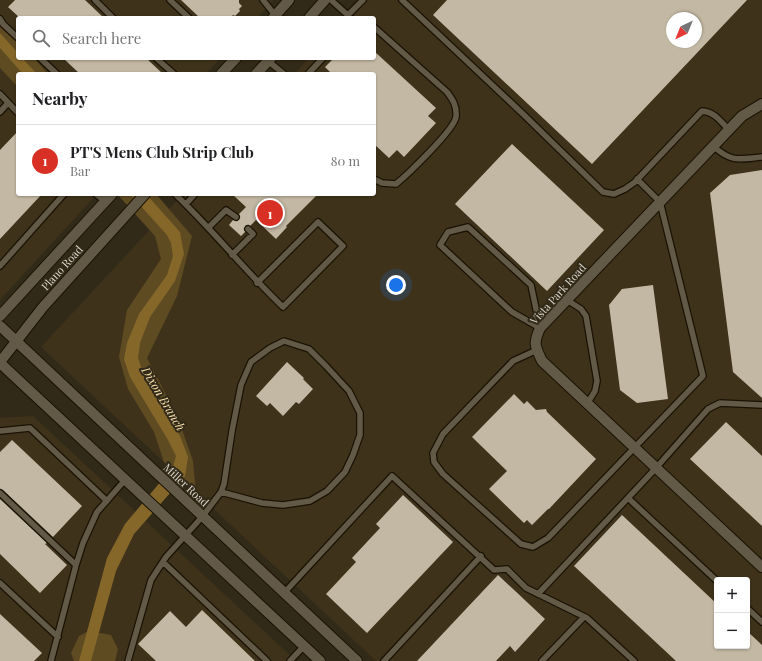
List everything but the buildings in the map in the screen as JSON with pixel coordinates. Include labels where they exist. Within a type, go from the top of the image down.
[{"type":"main road","points":[[275,16],[289,0]]},
{"type":"main road","points":[[311,16],[325,0]]},
{"type":"main road","points":[[223,72],[233,60]]},
{"type":"main road","points":[[258,72],[270,60]]},
{"type":"main road","name":"Vista Park Road","points":[[537,350],[535,341],[540,328],[742,116],[762,104]]},
{"type":"main road","name":"Plano Road","points":[[0,362],[42,307],[143,196]]},
{"type":"main road","name":"Plano Road","points":[[0,316],[108,198]]},
{"type":"main road","name":"Miller Road","points":[[0,326],[357,661]]},
{"type":"main road","points":[[537,350],[542,361],[761,565]]},
{"type":"main road","points":[[0,362],[320,661]]},
{"type":"lane","points":[[95,0],[111,16]]},
{"type":"lane","points":[[170,0],[187,16]]},
{"type":"lane","points":[[263,0],[273,16]]},
{"type":"lane","points":[[331,0],[348,16]]},
{"type":"lane","points":[[350,16],[363,0]]},
{"type":"lane","points":[[402,0],[524,114],[603,192],[614,194],[625,189],[637,179],[702,111],[713,114],[729,130]]},
{"type":"lane","points":[[0,19],[3,24],[16,36]]},
{"type":"lane","points":[[376,29],[447,92],[456,104],[456,119],[443,137],[407,175],[396,184],[382,183],[376,180]]},
{"type":"lane","points":[[42,60],[55,72]]},
{"type":"lane","points":[[158,60],[172,72]]},
{"type":"lane","points":[[270,60],[282,72]]},
{"type":"lane","points":[[310,72],[321,60]]},
{"type":"lane","points":[[0,94],[16,111]]},
{"type":"lane","points":[[0,112],[8,103]]},
{"type":"lane","points":[[714,146],[722,154],[735,160],[762,157]]},
{"type":"lane","points":[[537,350],[513,361],[443,434],[432,453],[434,462],[443,474],[521,544],[532,548],[548,538],[703,376],[660,202],[637,179]]},
{"type":"lane","points":[[0,266],[62,196]]},
{"type":"lane","points":[[178,196],[209,227],[257,283],[282,307],[343,246],[318,222],[257,283]]},
{"type":"lane","points":[[186,204],[193,196]]},
{"type":"lane","points":[[209,227],[226,210],[236,217]]},
{"type":"lane","points":[[468,227],[531,285],[540,328],[512,312],[440,245],[448,232],[468,227]]},
{"type":"lane","points":[[232,255],[253,234],[248,229]]},
{"type":"lane","points":[[567,300],[581,309],[586,316],[597,381],[595,391],[587,404]]},
{"type":"lane","points":[[128,661],[151,580],[162,562],[202,517],[221,492],[224,484],[232,430],[241,385],[251,362],[270,348],[284,341],[309,349],[349,391],[360,413],[360,435],[345,472],[327,491],[310,501],[283,506],[262,504],[221,492]]},
{"type":"lane","points":[[538,594],[656,468],[708,409],[720,403],[762,404]]},
{"type":"lane","points":[[0,431],[30,428],[107,500]]},
{"type":"lane","points":[[284,593],[392,476],[481,556],[494,570],[507,569],[526,588],[587,618],[634,661]]},
{"type":"lane","points":[[51,661],[83,542],[97,512],[125,480]]},
{"type":"lane","points":[[0,493],[76,565]]},
{"type":"lane","points":[[628,498],[714,577]]},
{"type":"lane","points":[[384,661],[481,556]]},
{"type":"lane","points":[[162,562],[267,661]]},
{"type":"lane","points":[[0,583],[58,637]]},
{"type":"lane","points":[[750,611],[762,622]]},
{"type":"lane","points":[[542,661],[584,617]]},
{"type":"lane","points":[[290,661],[304,646]]},
{"type":"shaded area","points":[[0,0],[273,0],[259,16],[16,16],[16,60],[218,60],[208,72],[16,72],[16,196],[95,196],[0,300]]},
{"type":"shaded area","points":[[362,0],[762,0],[762,661],[376,661],[41,347],[181,196],[376,196],[376,72],[296,72],[307,60],[376,60],[376,16],[348,16]]},
{"type":"shaded area","points":[[0,21],[16,39],[16,60],[36,60],[46,72],[16,72],[16,85],[0,68]]},
{"type":"shaded area","points":[[0,33],[16,51],[16,60],[24,60],[35,72],[21,72],[0,48]]},
{"type":"shaded area","points":[[119,196],[158,196],[192,236],[177,296],[147,358],[178,418],[193,461],[196,493],[164,462],[154,432],[128,389],[119,357],[127,310],[161,259],[155,236]]},
{"type":"shaded area","points":[[132,196],[148,196],[180,232],[184,254],[175,281],[150,317],[140,343],[138,358],[146,381],[180,436],[188,457],[185,476],[134,534],[116,571],[91,661],[79,661],[107,558],[125,524],[173,467],[176,456],[130,377],[124,359],[127,343],[139,314],[167,275],[173,256],[171,243],[167,235]]},
{"type":"shaded area","points":[[33,416],[296,661],[0,661],[0,418]]},
{"type":"shaded area","points":[[89,631],[111,635],[118,649],[115,661],[74,661],[71,653],[79,636]]},
{"type":"place","name":"PT'S Mens Club Strip Club","points":[[270,213]]},
{"type":"water label","name":"Dixon Branch","points":[[163,399]]}]
